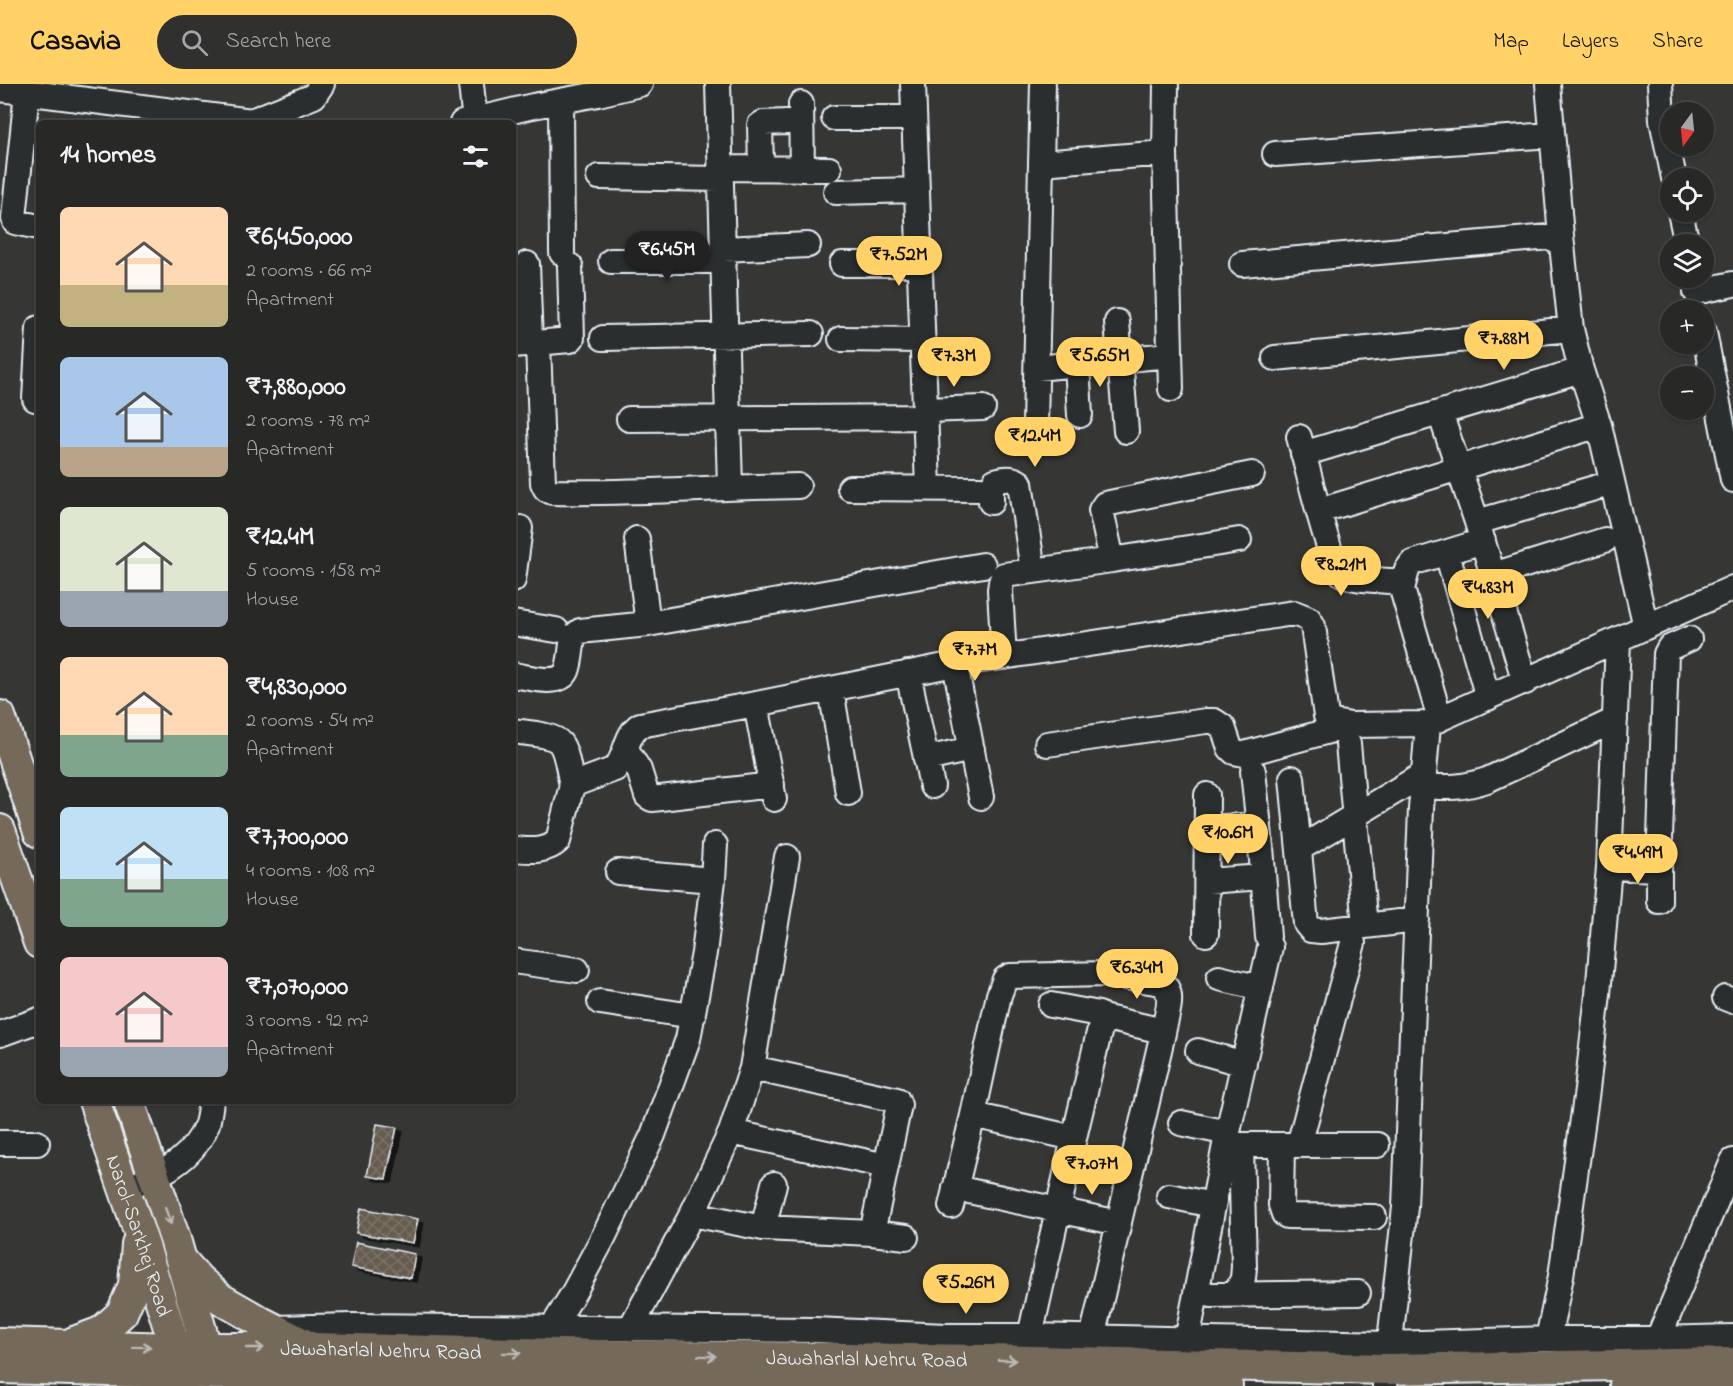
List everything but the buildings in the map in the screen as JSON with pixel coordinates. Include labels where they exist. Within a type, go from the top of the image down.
[{"type":"main road","points":[[0,716],[12,791],[36,827]]},
{"type":"main road","points":[[0,830],[36,934]]},
{"type":"main road","name":"Narol-Sarkhej Road","points":[[95,1104],[138,1228],[179,1360]]},
{"type":"main road","name":"Narol-Sarkhej Road","points":[[130,1104],[181,1260],[210,1361]]},
{"type":"main road","points":[[65,1345],[101,1332],[122,1313],[134,1285],[138,1228]]},
{"type":"main road","points":[[181,1260],[221,1299],[313,1348]]},
{"type":"main road","name":"Jawaharlal Nehru Road","points":[[0,1343],[65,1345],[179,1360]]},
{"type":"main road","name":"Jawaharlal Nehru Road","points":[[0,1368],[179,1360],[210,1361],[313,1348],[598,1355],[1387,1366],[1733,1363]]},
{"type":"main road","name":"Jawaharlal Nehru Road","points":[[210,1361],[294,1380],[1230,1386]]},
{"type":"main road","points":[[1581,1386],[1733,1384]]},
{"type":"street","points":[[248,120],[314,96],[322,84]]},
{"type":"street","points":[[470,120],[471,84]]},
{"type":"street","points":[[475,120],[532,95],[561,101],[597,89],[640,84]]},
{"type":"street","points":[[717,84],[730,486]]},
{"type":"street","points":[[913,84],[928,488]]},
{"type":"street","points":[[1035,425],[1043,84]]},
{"type":"street","points":[[1166,84],[1165,153],[1171,389]]},
{"type":"street","points":[[1548,84],[1571,329],[1581,370],[1599,425],[1646,627]]},
{"type":"street","points":[[1660,84],[1662,120],[1672,168]]},
{"type":"street","points":[[0,89],[27,92],[128,114],[228,120]]},
{"type":"street","points":[[27,92],[14,218],[18,224],[36,227]]},
{"type":"street","points":[[527,344],[572,338],[566,260],[561,101]]},
{"type":"street","points":[[761,168],[760,125],[794,113],[802,169]]},
{"type":"street","points":[[834,118],[914,118]]},
{"type":"street","points":[[1275,154],[1552,135]]},
{"type":"street","points":[[1041,163],[1165,153]]},
{"type":"street","points":[[598,177],[721,173],[761,168],[829,169]]},
{"type":"street","points":[[836,192],[917,190]]},
{"type":"street","points":[[1242,264],[1561,236]]},
{"type":"street","points":[[611,261],[724,255],[808,245]]},
{"type":"street","points":[[527,264],[527,344],[543,483],[546,489],[552,492],[599,493],[730,486],[798,486]]},
{"type":"street","points":[[842,264],[920,264]]},
{"type":"street","points":[[1696,293],[1733,284]]},
{"type":"street","points":[[1117,322],[1126,431]]},
{"type":"street","points":[[1275,358],[1571,329]]},
{"type":"street","points":[[603,338],[811,334]]},
{"type":"street","points":[[841,339],[923,340]]},
{"type":"street","points":[[1708,354],[1733,480]]},
{"type":"street","points":[[1037,368],[1169,356]]},
{"type":"street","points":[[1077,364],[1080,415]]},
{"type":"street","points":[[1387,1366],[1405,1207],[1424,780],[1434,722],[1402,589],[1391,581],[1346,576],[1336,568],[1301,445],[1440,413],[1581,370]]},
{"type":"street","points":[[34,399],[36,371]]},
{"type":"street","points":[[629,419],[925,413],[983,408]]},
{"type":"street","points":[[1440,413],[1480,532],[1525,682]]},
{"type":"street","points":[[1319,511],[1599,425]]},
{"type":"street","points":[[1112,560],[1101,510],[1105,504],[1252,474]]},
{"type":"street","points":[[850,488],[928,488],[986,495],[995,481],[1015,479],[1020,483],[1033,571]]},
{"type":"street","points":[[1402,589],[1407,570],[1412,563],[1447,552],[1480,532],[1612,483]]},
{"type":"street","points":[[516,558],[520,528]]},
{"type":"street","points":[[637,539],[648,624]]},
{"type":"street","points":[[1004,657],[1000,590],[1004,576],[1239,540]]},
{"type":"street","points":[[1493,576],[1605,540]]},
{"type":"street","points":[[1447,552],[1488,698]]},
{"type":"street","points":[[516,675],[559,680],[567,671],[573,638],[576,633],[580,632],[648,624],[983,565]]},
{"type":"street","points":[[1047,744],[1206,721],[1223,727],[1230,748],[1234,752],[1244,754],[1434,722],[1733,588]]},
{"type":"street","points":[[572,785],[615,769],[620,764],[633,730],[640,725],[955,664],[1294,613],[1309,619],[1313,626],[1326,716],[1350,735],[1359,935],[1291,1145],[1281,1204],[1287,1216],[1374,1216]]},
{"type":"street","points":[[516,623],[556,630]]},
{"type":"street","points":[[1659,901],[1666,654],[1669,648],[1689,639]]},
{"type":"street","points":[[1548,1339],[1561,1276],[1587,1090],[1609,867],[1618,640]]},
{"type":"street","points":[[955,664],[981,797]]},
{"type":"street","points":[[908,673],[932,786]]},
{"type":"street","points":[[831,689],[848,793]]},
{"type":"street","points":[[626,749],[639,770],[647,796],[652,799],[773,793],[756,704]]},
{"type":"street","points":[[1207,828],[1260,836],[1298,846],[1424,780],[1451,788],[1468,786],[1487,780],[1615,720]]},
{"type":"street","points":[[516,731],[551,737],[559,742],[564,750],[572,785],[558,841],[544,850],[516,849]]},
{"type":"street","points":[[926,759],[972,749]]},
{"type":"street","points":[[1186,1340],[1213,1206],[1231,1141],[1269,942],[1253,771]]},
{"type":"street","points":[[1292,778],[1306,924],[1311,930],[1359,935],[1417,920]]},
{"type":"street","points":[[1206,934],[1207,795]]},
{"type":"street","points":[[552,1328],[604,1236],[653,1134],[688,1039],[704,953],[715,846]]},
{"type":"street","points":[[630,1329],[692,1214],[731,1132],[752,1068],[787,857]]},
{"type":"street","points":[[1609,867],[1659,869]]},
{"type":"street","points":[[618,872],[713,880]]},
{"type":"street","points":[[1207,881],[1263,877]]},
{"type":"street","points":[[516,961],[577,970]]},
{"type":"street","points":[[1092,1338],[1119,1223],[1163,1031],[1170,998],[1169,992],[1161,983],[1107,974],[1010,976],[1005,979],[999,995],[953,1197],[1058,1210],[1119,1223]]},
{"type":"street","points":[[1219,978],[1261,988]]},
{"type":"street","points":[[600,1002],[693,1016]]},
{"type":"street","points":[[1051,1005],[1099,1014],[1102,1017],[1163,1031]]},
{"type":"street","points":[[1030,1336],[1102,1017]]},
{"type":"street","points":[[0,1034],[36,1021]]},
{"type":"street","points":[[1198,1051],[1244,1064]]},
{"type":"street","points":[[752,1068],[897,1100],[899,1105],[872,1233]]},
{"type":"street","points":[[124,1187],[154,1178],[174,1166],[198,1140],[207,1124],[210,1104]]},
{"type":"street","points":[[973,1115],[1074,1138]]},
{"type":"street","points":[[1181,1123],[1231,1141],[1291,1145],[1377,1145]]},
{"type":"street","points":[[731,1132],[886,1166]]},
{"type":"street","points":[[1231,1141],[1244,1267],[1243,1278],[1236,1293]]},
{"type":"street","points":[[0,1143],[37,1143]]},
{"type":"street","points":[[1658,1339],[1733,1161]]},
{"type":"street","points":[[763,1228],[774,1184]]},
{"type":"street","points":[[1169,1196],[1213,1206]]},
{"type":"street","points":[[692,1214],[763,1228],[872,1233],[906,1237]]},
{"type":"street","points":[[1197,1288],[1211,1295],[1358,1293]]},
{"type":"street","points":[[274,1328],[351,1326],[815,1330],[946,1336],[1186,1340],[1387,1366],[1548,1339],[1733,1337]]}]
